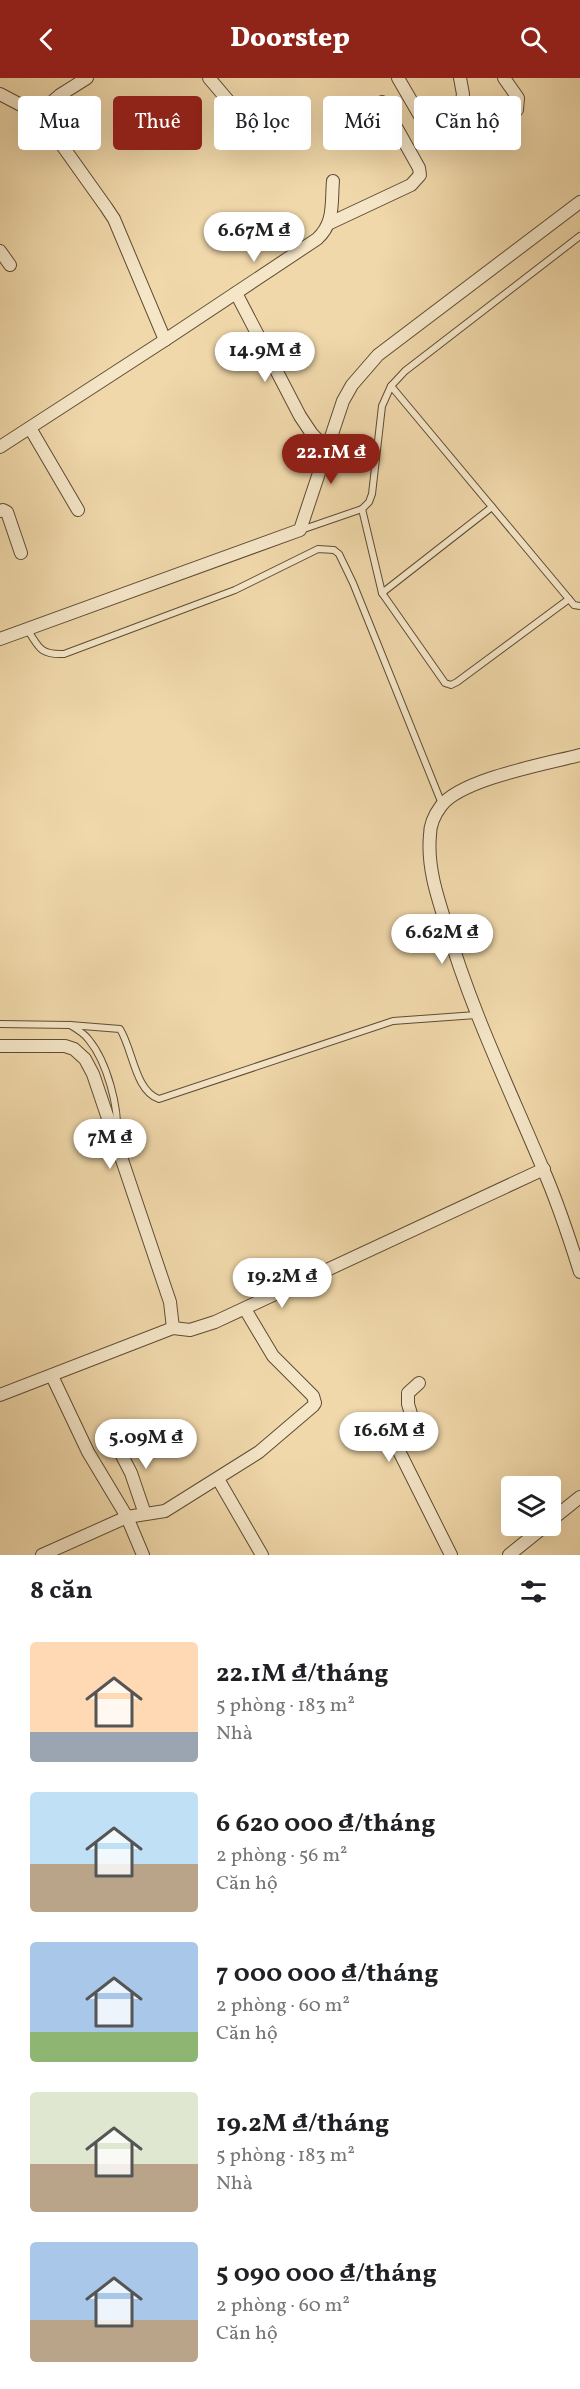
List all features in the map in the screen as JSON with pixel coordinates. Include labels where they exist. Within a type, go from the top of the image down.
[{"type":"street","points":[[59,96],[87,78]]},
{"type":"street","points":[[209,78],[224,96]]},
{"type":"street","points":[[398,78],[414,106]]},
{"type":"street","points":[[460,78],[463,96]]},
{"type":"street","points":[[504,78],[517,96]]},
{"type":"street","points":[[0,94],[18,103]]},
{"type":"street","points":[[330,223],[411,185],[420,175],[419,168],[402,138]]},
{"type":"street","points":[[65,150],[114,219],[165,340]]},
{"type":"street","points":[[0,447],[317,239],[327,230],[330,223],[333,181]]},
{"type":"street","points":[[0,639],[300,530],[343,401],[364,369],[580,202]]},
{"type":"street","points":[[0,251],[10,265]]},
{"type":"street","points":[[236,293],[300,416],[312,434],[327,449]]},
{"type":"street","points":[[30,428],[78,510]]},
{"type":"street","points":[[0,511],[7,512],[21,553]]},
{"type":"street","points":[[580,755],[472,784],[442,804],[430,833],[430,855],[435,888],[461,976],[543,1169],[580,1272]]},
{"type":"street","points":[[0,1046],[65,1046],[74,1049],[85,1059],[93,1074],[170,1302],[173,1328]]},
{"type":"street","points":[[0,1395],[173,1328],[190,1330],[215,1322],[543,1169]]},
{"type":"street","points":[[42,1555],[128,1517],[165,1511],[259,1452],[309,1411],[315,1403],[313,1396],[273,1356],[245,1309]]},
{"type":"street","points":[[52,1376],[88,1452],[128,1517],[143,1555]]},
{"type":"street","points":[[419,1383],[408,1393],[408,1404],[412,1417],[395,1430],[392,1437],[451,1555]]},
{"type":"street","points":[[114,1440],[131,1473],[146,1514]]},
{"type":"street","points":[[218,1479],[262,1555]]},
{"type":"street","points":[[561,1512],[580,1497]]},
{"type":"street","points":[[509,1555],[533,1536]]},
{"type":"lane","points":[[300,530],[362,509],[369,502],[372,494],[382,406],[391,386],[413,364],[580,236]]},
{"type":"lane","points":[[391,386],[574,605],[580,606]]},
{"type":"lane","points":[[382,593],[492,507]]},
{"type":"lane","points":[[362,509],[382,593],[445,683],[451,685],[569,599]]},
{"type":"lane","points":[[28,630],[36,645],[43,651],[52,655],[64,654],[235,590],[318,549],[334,550],[339,554],[353,583],[442,804]]},
{"type":"lane","points":[[0,1024],[70,1025],[120,1029],[126,1038],[143,1087],[150,1096],[159,1099],[393,1021],[476,1015]]},
{"type":"lane","points":[[70,1025],[88,1037],[99,1054],[114,1098],[118,1121],[116,1142]]}]
